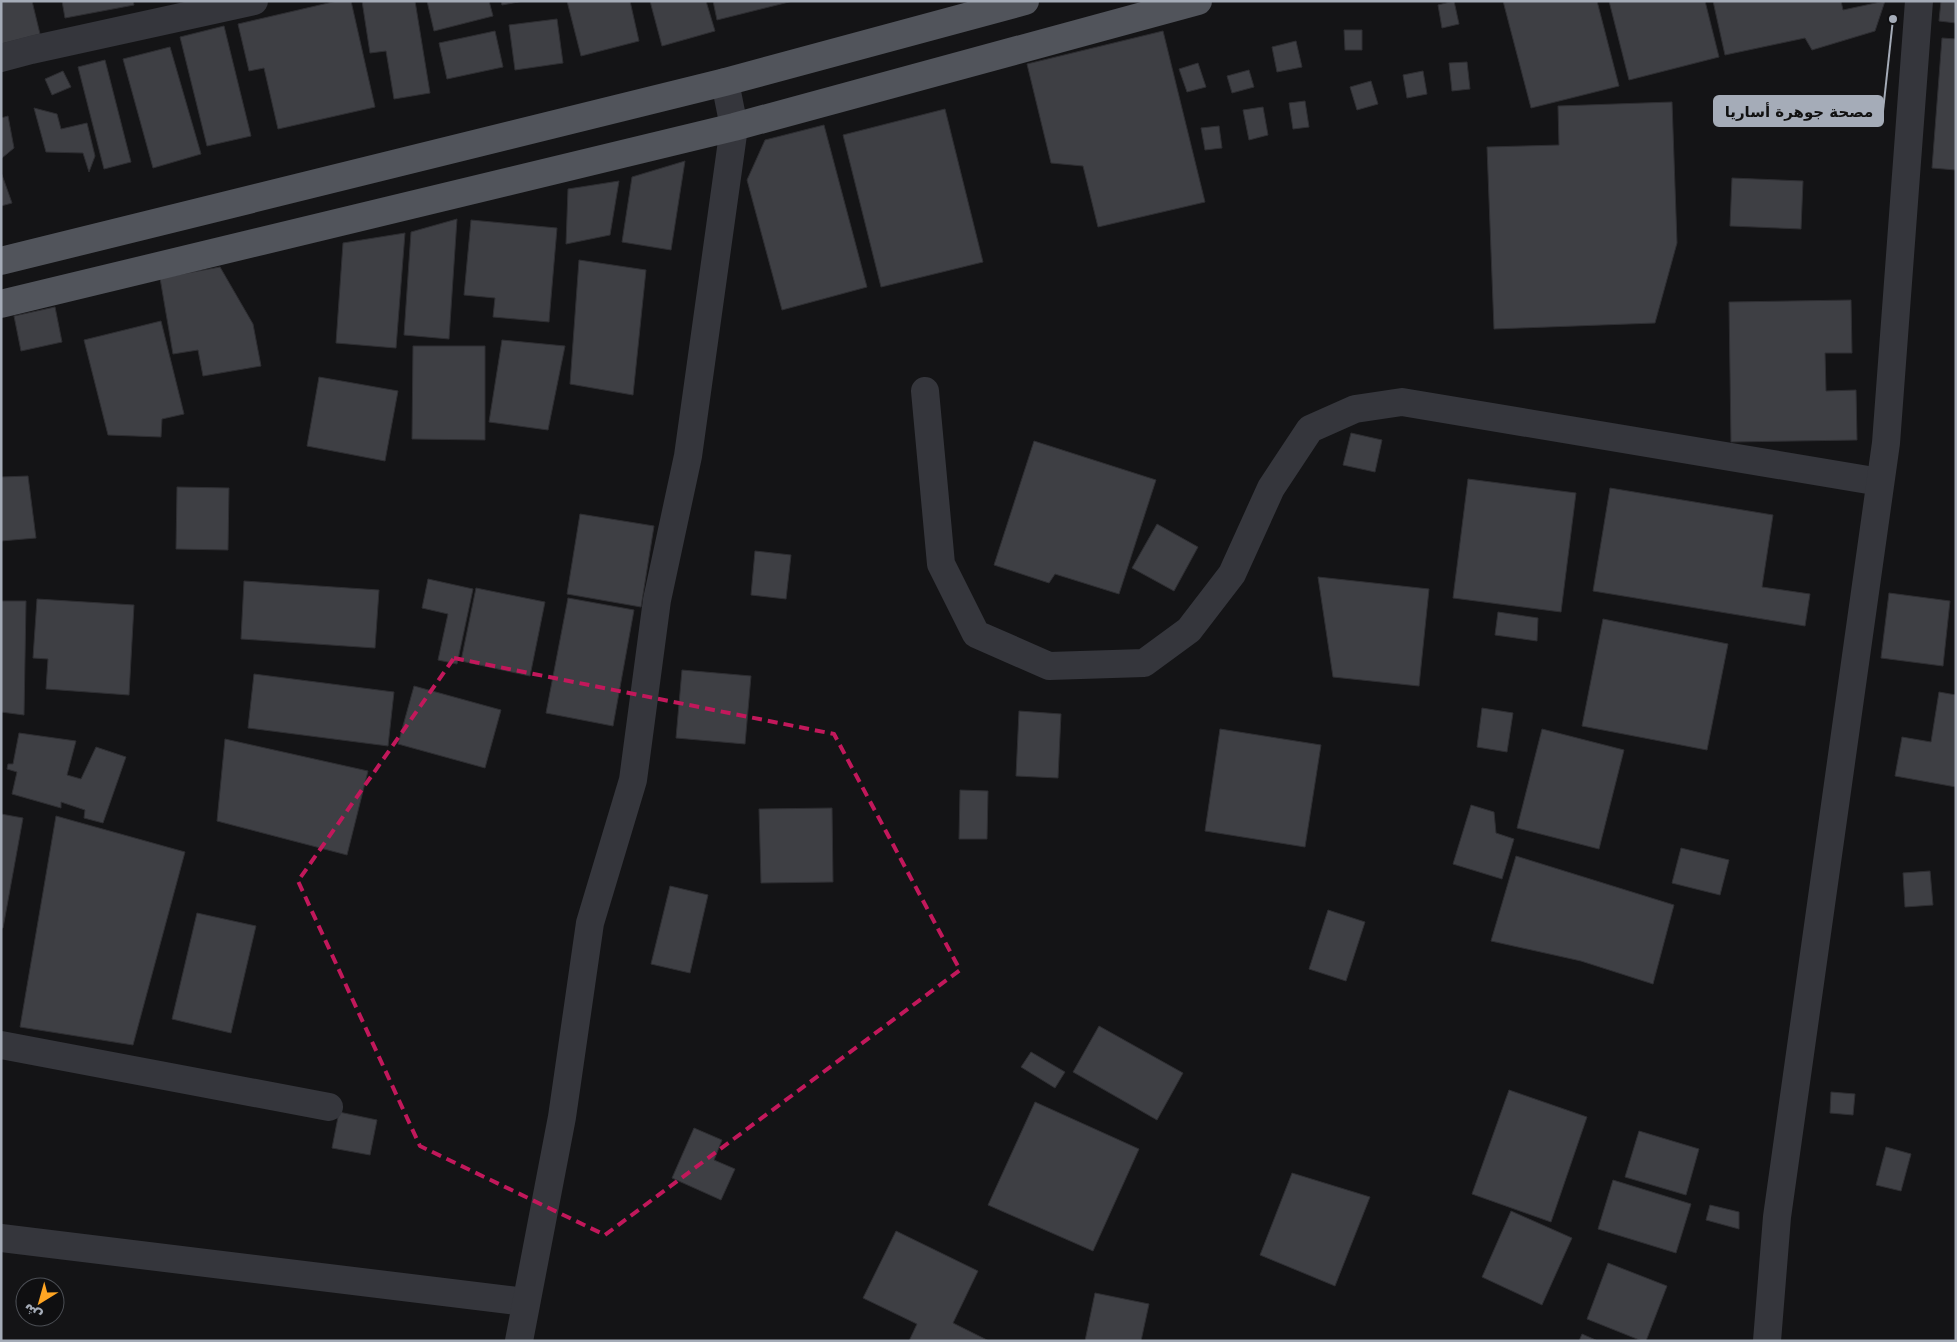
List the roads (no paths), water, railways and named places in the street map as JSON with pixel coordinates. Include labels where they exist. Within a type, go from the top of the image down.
[{"type":"main road","points":[[1,261],[724,82],[1025,1]]},
{"type":"main road","points":[[1,304],[734,127],[1198,1]]},
{"type":"street","points":[[1,58],[254,1]]},
{"type":"street","points":[[1767,1341],[1777,1218],[1886,444],[1919,1]]},
{"type":"street","points":[[519,1341],[562,1117],[590,923],[633,780],[657,600],[688,456],[734,127],[724,82]]},
{"type":"street","points":[[925,391],[941,564],[976,634],[1049,666],[1144,663],[1189,630],[1232,574],[1271,488],[1310,429],[1356,409],[1402,402],[1880,482]]},
{"type":"street","points":[[1,1045],[328,1107]]},
{"type":"street","points":[[1,1238],[526,1302]]},
{"type":"place","name":"مصحة جوهرة أساريا","points":[[1893,19]]}]
